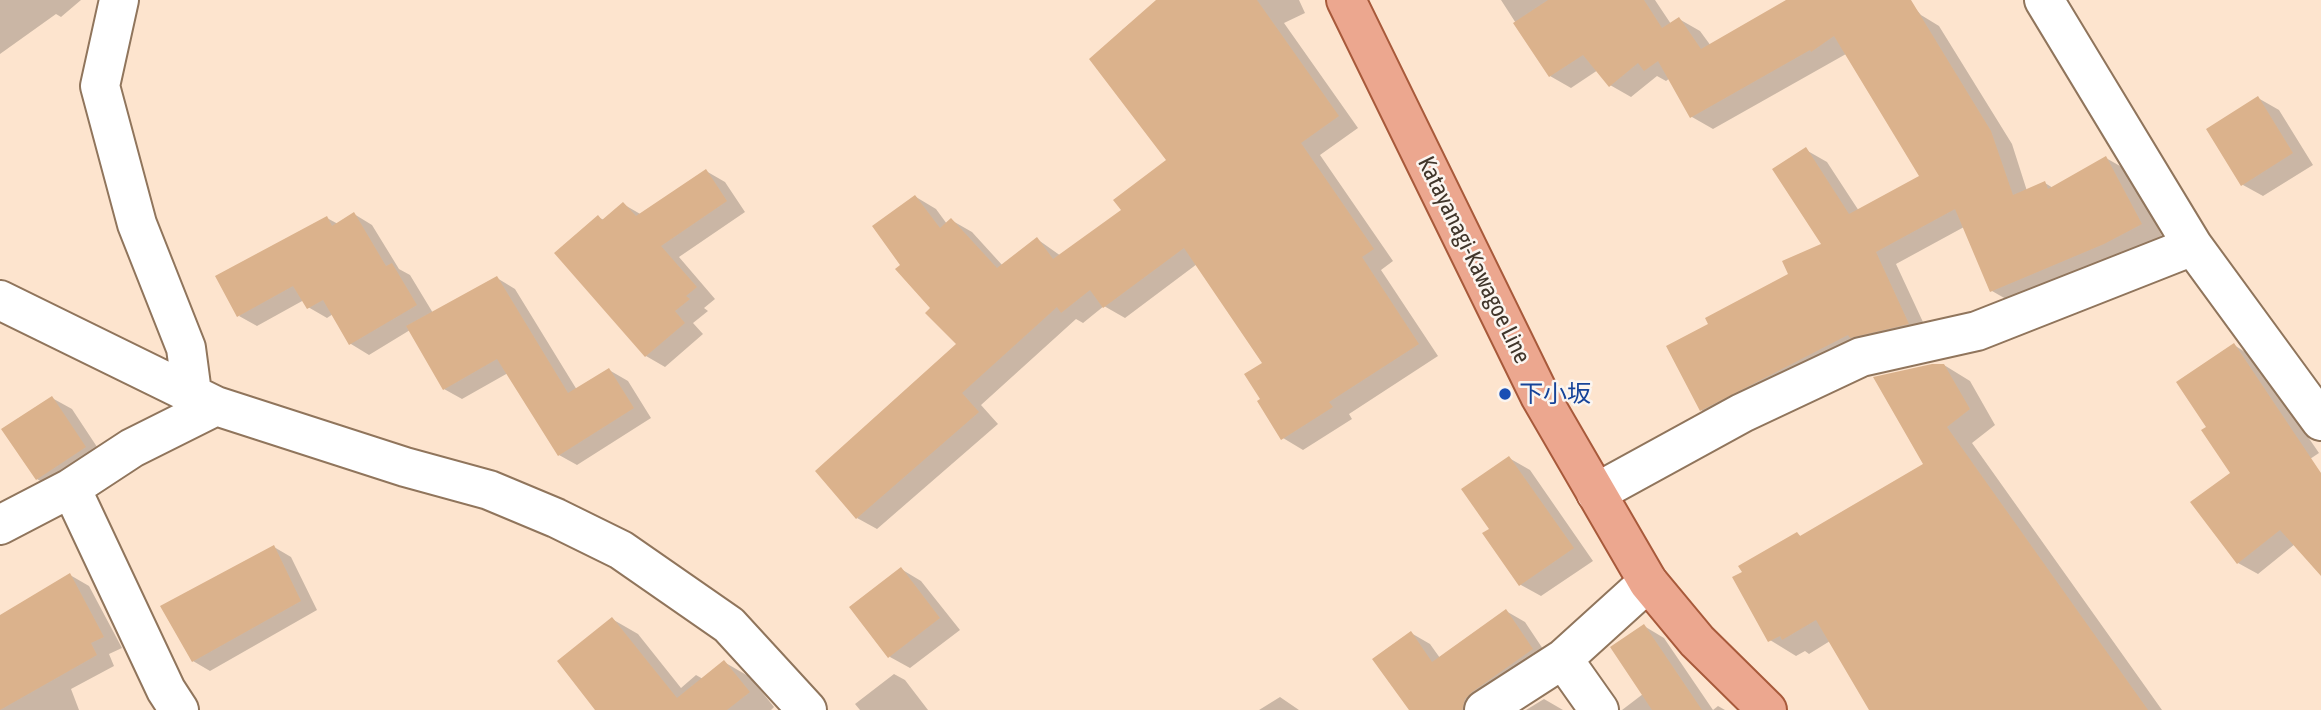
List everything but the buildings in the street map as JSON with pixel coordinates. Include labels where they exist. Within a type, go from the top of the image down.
[{"type":"main road","name":"Katayanagi-Kawagoe Line","points":[[1346,0],[1540,396],[1648,582],[1697,641],[1767,710]]},
{"type":"street","points":[[119,0],[100,86],[137,224],[204,399]]},
{"type":"street","points":[[2044,0],[2193,246],[2321,421]]},
{"type":"street","points":[[1596,493],[1742,413],[1861,357],[1977,331],[2193,246]]},
{"type":"street","points":[[0,300],[204,399],[405,467],[489,490],[556,518],[621,550],[729,625],[807,710]]},
{"type":"street","points":[[0,525],[71,488],[204,399]]},
{"type":"street","points":[[71,488],[160,678],[179,710]]},
{"type":"street","points":[[1484,710],[1563,659],[1648,582]]},
{"type":"street","points":[[1563,659],[1599,710]]},
{"type":"place","name":"下小坂","points":[[1505,394]]}]
